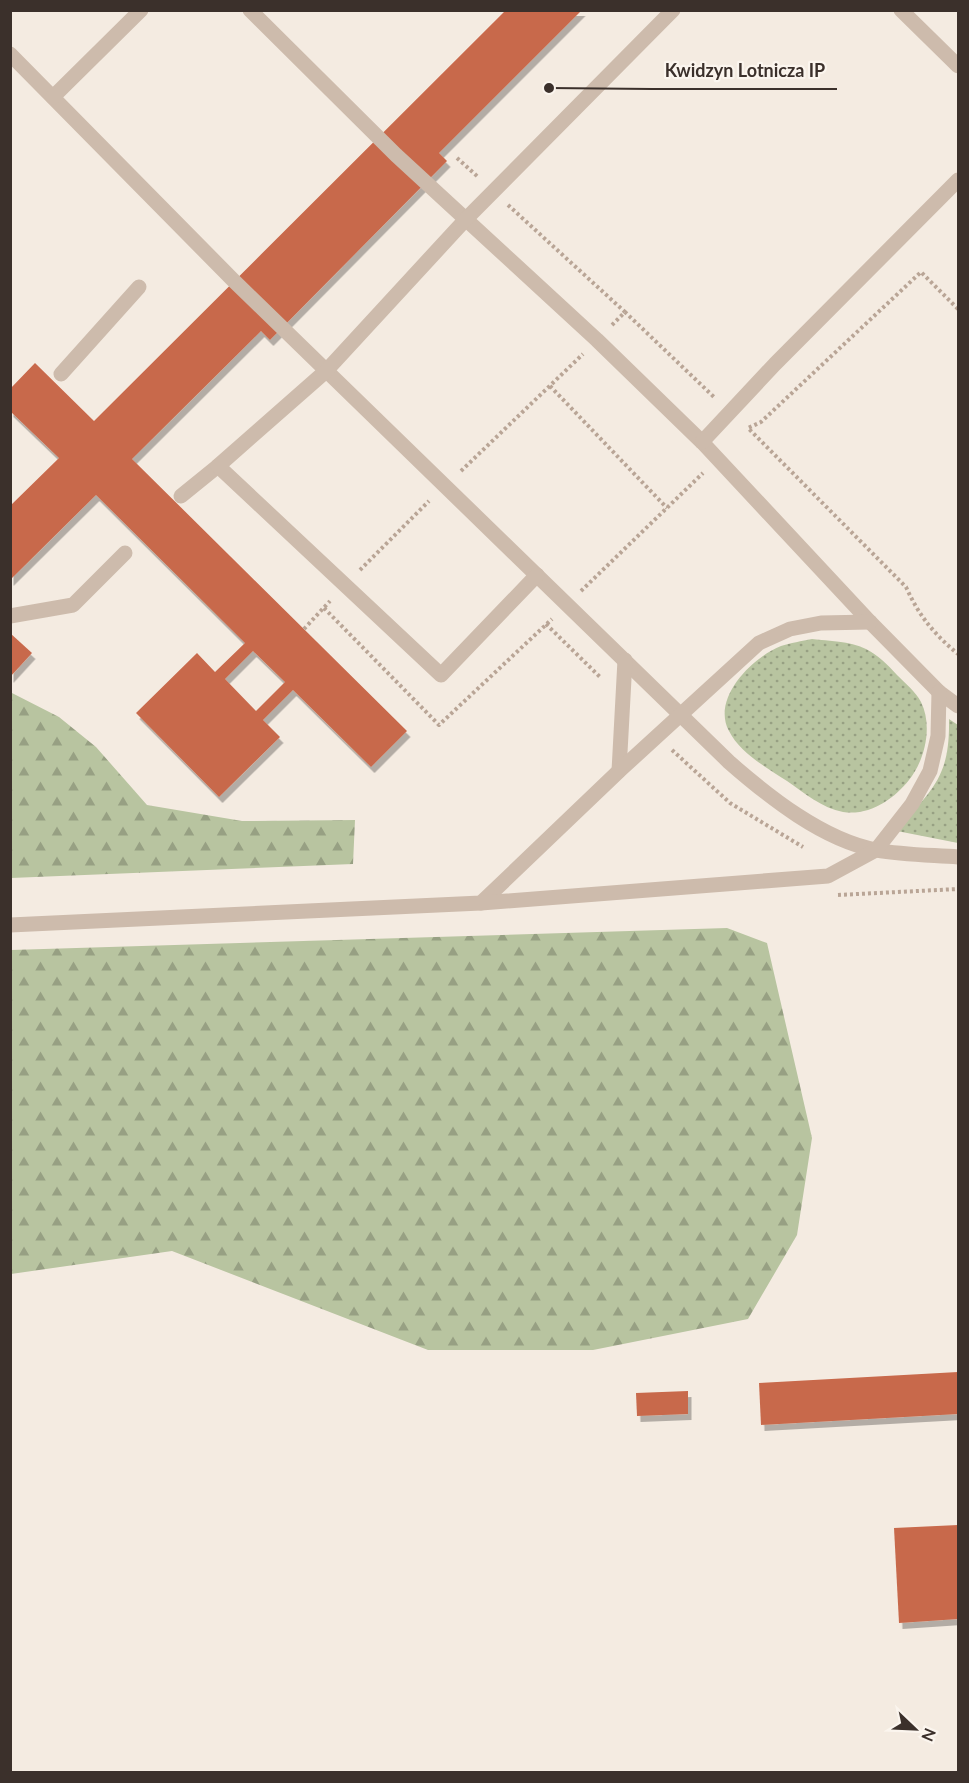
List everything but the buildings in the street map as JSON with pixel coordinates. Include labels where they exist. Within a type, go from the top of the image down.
[{"type":"lane","points":[[53,97],[141,10]]},
{"type":"lane","points":[[250,10],[396,155],[597,340],[702,442],[870,622],[939,692],[958,706]]},
{"type":"lane","points":[[180,496],[218,466],[326,371],[466,219],[673,10]]},
{"type":"lane","points":[[901,10],[958,66]]},
{"type":"lane","points":[[10,54],[326,371],[766,795],[838,838],[876,850],[958,857]]},
{"type":"lane","points":[[702,442],[958,180]]},
{"type":"lane","points":[[61,375],[139,287]]},
{"type":"lane","points":[[218,466],[441,675],[537,575]]},
{"type":"lane","points":[[10,616],[73,605],[125,553]]},
{"type":"lane","points":[[481,903],[619,771],[759,643],[790,629],[821,623],[870,622]]},
{"type":"lane","points":[[619,771],[625,660]]},
{"type":"lane","points":[[10,925],[481,903],[828,876],[876,850],[912,804],[930,771],[938,736],[939,692]]},
{"type":"path","points":[[457,158],[748,428],[906,587],[917,612],[932,632],[958,654]]},
{"type":"path","points":[[324,608],[439,725],[668,508],[748,428],[761,422],[921,272],[958,309]]},
{"type":"path","points":[[304,629],[345,585],[624,312]]},
{"type":"path","points":[[550,386],[668,508]]},
{"type":"green space","points":[[812,639],[846,643],[870,651],[913,691],[925,711],[926,742],[915,772],[896,794],[872,809],[853,813],[835,810],[821,804],[755,759],[740,746],[729,731],[725,718],[726,705],[730,693],[747,669],[770,651]]},
{"type":"green space","points":[[10,692],[59,717],[96,747],[147,805],[242,821],[355,820],[353,864],[11,878]]},
{"type":"green space","points":[[949,719],[958,725],[958,843],[897,831],[929,792],[942,769],[946,756]]},
{"type":"green space","points":[[727,928],[767,943],[812,1138],[797,1235],[748,1319],[593,1350],[428,1350],[172,1251],[11,1274],[11,950]]},
{"type":"place","name":"Kwidzyn Lotnicza IP","points":[[549,88]]}]
